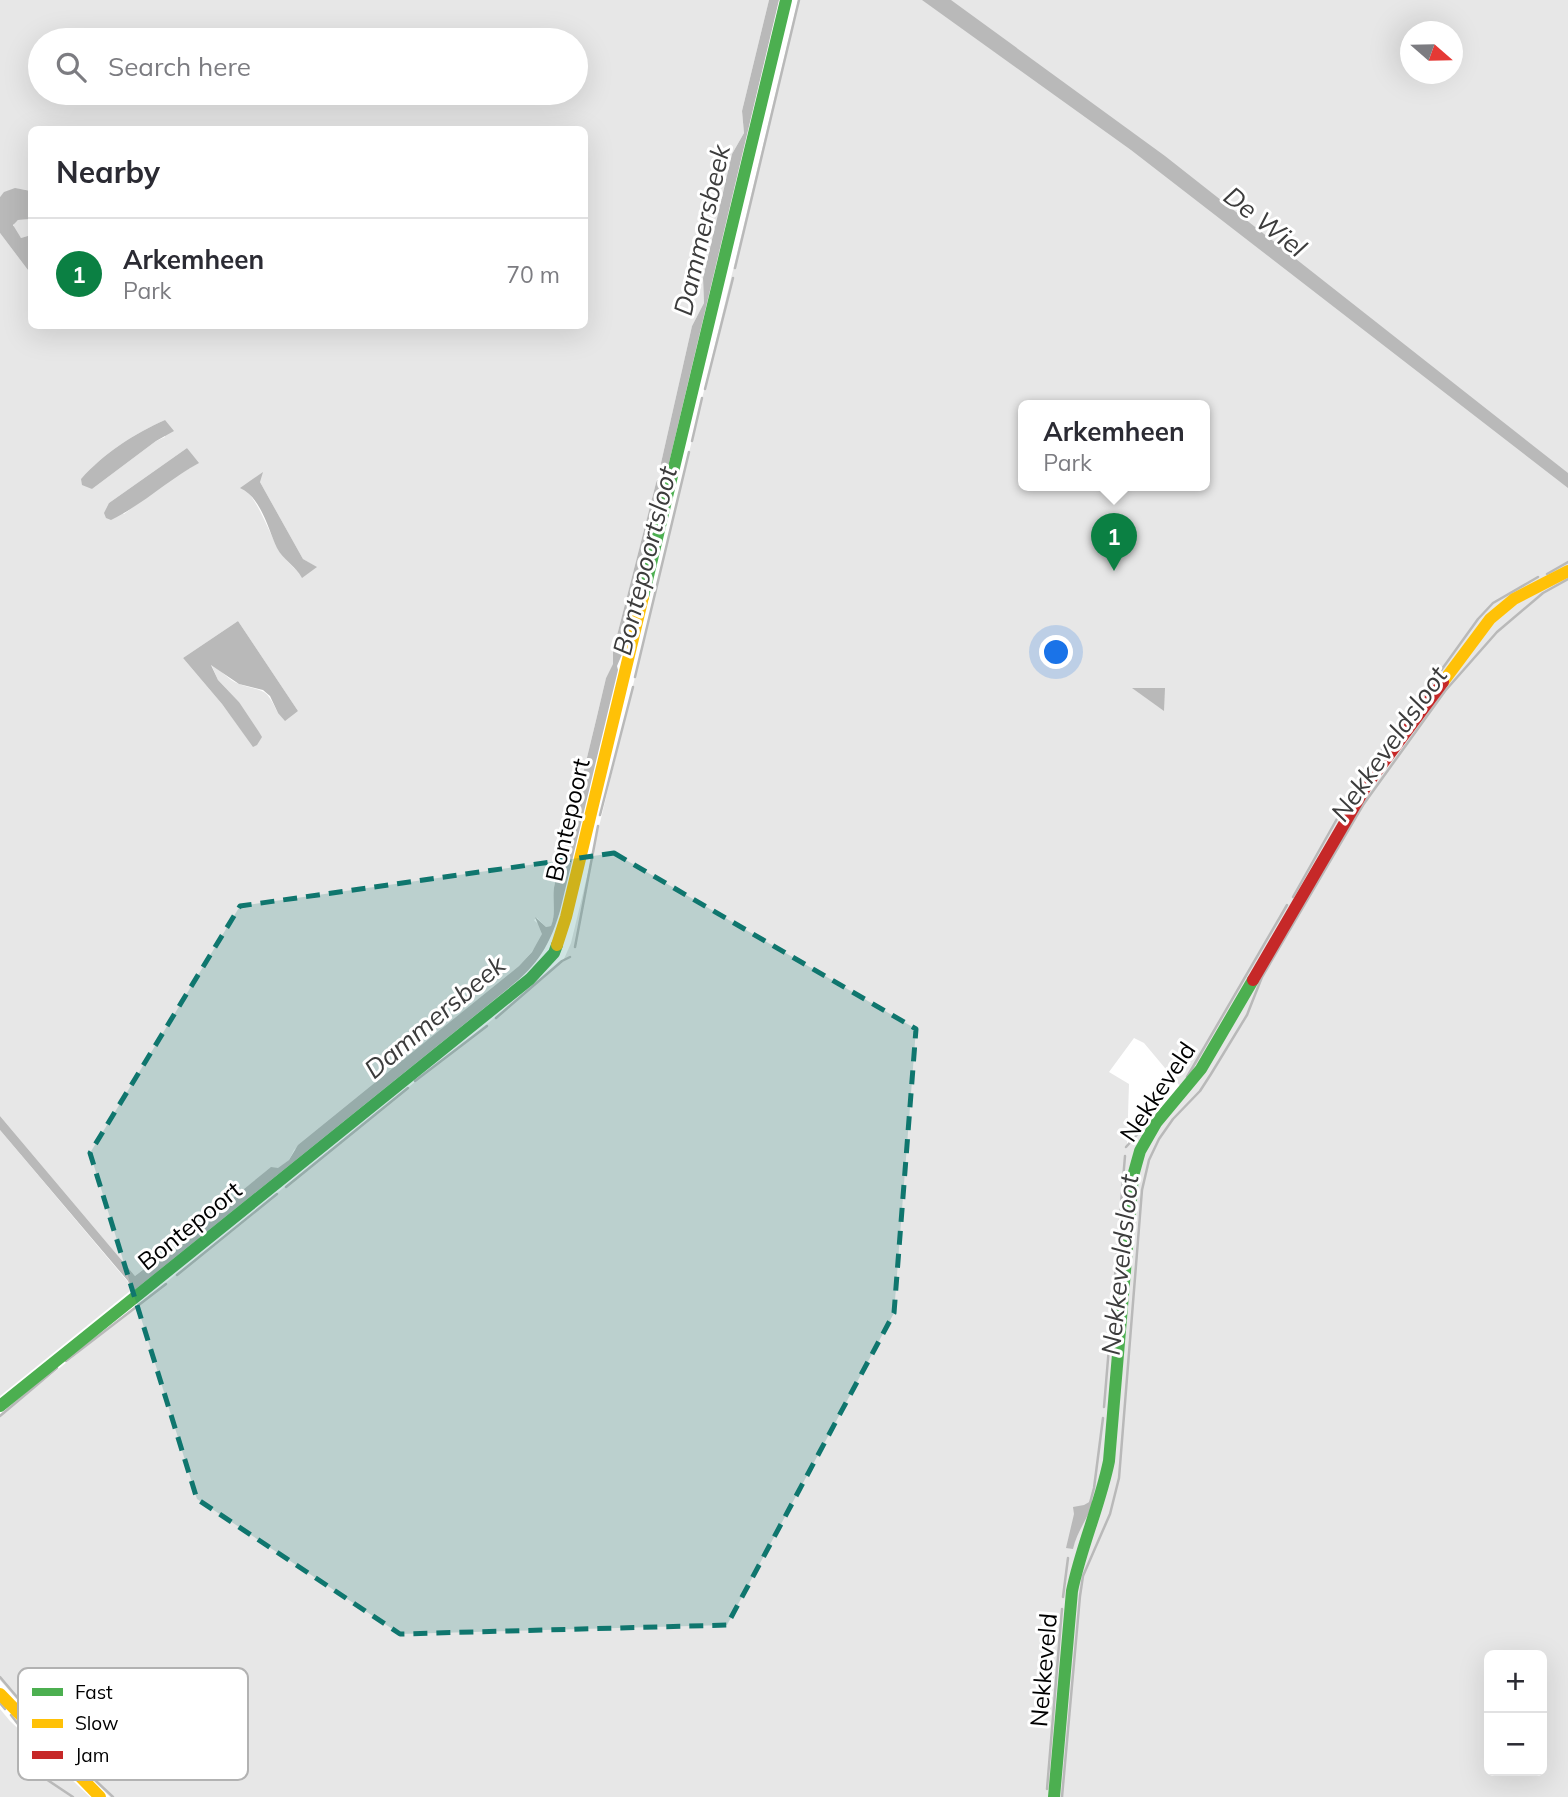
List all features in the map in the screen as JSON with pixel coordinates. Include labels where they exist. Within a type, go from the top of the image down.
[{"type":"street","name":"Bontepoort","points":[[0,1406],[530,979],[554,953],[566,917],[786,0]]},
{"type":"street","name":"Nekkeveld","points":[[1054,1797],[1072,1591],[1079,1558],[1103,1491],[1109,1461],[1133,1176],[1140,1151],[1156,1124],[1201,1069],[1351,810],[1431,697],[1501,608],[1568,570]]},
{"type":"street","points":[[0,1694],[18,1713]]},
{"type":"street","points":[[83,1780],[100,1797]]},
{"type":"highlighted area","points":[[614,853],[916,1029],[894,1313],[727,1625],[400,1634],[197,1499],[90,1153],[240,906]]},
{"type":"shaded area","points":[[0,0],[769,0],[742,111],[744,133],[732,154],[703,278],[704,303],[692,326],[661,463],[665,467],[662,478],[657,479],[613,651],[613,665],[606,678],[555,883],[551,926],[546,927],[537,918],[534,920],[541,927],[541,939],[519,966],[294,1150],[289,1160],[279,1168],[270,1168],[190,1233],[180,1248],[160,1256],[135,1276],[0,1116],[0,233],[28,270],[28,329],[588,329],[588,126],[28,126],[28,190],[7,192],[0,197]],"holes":[[[165,420],[165,437],[92,489],[81,479],[109,453]],[[187,448],[198,463],[124,514],[109,503]],[[260,482],[303,559],[316,567],[298,571],[289,563],[248,492]],[[238,621],[298,711],[278,713],[267,694],[235,682],[211,664],[218,680],[239,702],[253,746],[183,658]]]},
{"type":"shaded area","points":[[798,0],[1568,0],[1568,1797],[110,1797],[93,1780],[248,1780],[248,1668],[18,1668],[18,1701],[0,1680],[0,1416],[544,978],[564,959],[571,943]],"holes":[[[1134,1038],[1144,1043],[1180,1086],[1127,1146],[1129,1084],[1109,1072]]]},
{"type":"shaded area","points":[[28,219],[28,236],[21,238],[14,229],[14,223]]},
{"type":"shaded area","points":[[0,1130],[128,1282],[130,1291],[0,1396]]},
{"type":"shaded area","points":[[0,1709],[18,1729],[18,1780],[72,1780],[90,1797],[0,1797]]},
{"type":"water","points":[[769,0],[779,0],[668,467],[663,467],[661,463],[692,326],[704,303],[703,278],[732,154],[744,133],[742,111]]},
{"type":"water","points":[[922,0],[951,0],[1165,156],[1568,473],[1568,488],[1131,150]]},
{"type":"water","points":[[15,188],[28,190],[28,219],[18,220],[13,225],[21,238],[28,236],[28,270],[0,233],[0,197],[4,192]]},
{"type":"water","points":[[165,420],[174,431],[156,441],[92,489],[82,485],[81,479],[109,453],[142,431]]},
{"type":"water","points":[[187,448],[199,463],[122,514],[111,520],[106,518],[104,513],[109,503]]},
{"type":"water","points":[[263,472],[260,482],[303,559],[317,567],[302,578],[277,548],[259,506],[240,488]]},
{"type":"water","points":[[662,478],[665,483],[623,652],[617,666],[560,911],[539,957],[510,987],[132,1292],[128,1281],[0,1130],[0,1116],[135,1276],[161,1256],[180,1248],[190,1233],[271,1167],[278,1168],[289,1160],[298,1145],[519,966],[532,952],[542,934],[535,917],[546,927],[551,926],[553,920],[555,883],[606,678],[613,664],[613,651],[656,483]]},
{"type":"water","points":[[238,621],[298,711],[285,721],[270,696],[263,690],[239,684],[211,665],[218,680],[239,702],[262,737],[253,747],[222,704],[183,658]]},
{"type":"water","points":[[1132,688],[1165,688],[1164,711]]},
{"type":"water","points":[[1094,1501],[1073,1549],[1066,1548],[1074,1514],[1073,1507]]},
{"type":"waterway","name":"Bontepoortsloot","points":[[735,268],[799,0]]},
{"type":"waterway","name":"Bontepoortsloot","points":[[705,389],[733,278]]},
{"type":"waterway","name":"Bontepoortsloot","points":[[692,441],[702,398]]},
{"type":"waterway","name":"Bontepoortsloot","points":[[635,677],[689,452]]},
{"type":"waterway","points":[[1547,574],[1568,562]]},
{"type":"waterway","points":[[1401,726],[1478,619],[1493,603],[1538,577]]},
{"type":"waterway","name":"Nekkeveldsloot","points":[[1062,1797],[1083,1576],[1110,1514],[1119,1478],[1142,1190],[1149,1160],[1173,1119],[1200,1091],[1247,1015],[1262,977],[1363,805],[1445,691],[1497,632],[1543,593],[1568,579]]},
{"type":"waterway","name":"Bontepoortsloot","points":[[600,815],[633,687]]},
{"type":"waterway","points":[[1293,897],[1360,778],[1394,735]]},
{"type":"waterway","name":"Bontepoortsloot","points":[[575,947],[598,826]]},
{"type":"waterway","points":[[1187,1077],[1287,905]]},
{"type":"waterway","name":"Bontepoortsloot","points":[[496,1018],[570,957]]},
{"type":"waterway","name":"Bontepoortsloot","points":[[415,1081],[487,1026]]},
{"type":"waterway","name":"Bontepoortsloot","points":[[286,1187],[408,1088]]},
{"type":"waterway","points":[[1126,1147],[1150,1120]]},
{"type":"waterway","points":[[1110,1337],[1125,1156]]},
{"type":"waterway","name":"Bontepoortsloot","points":[[177,1275],[277,1194]]},
{"type":"waterway","name":"Bontepoortsloot","points":[[66,1361],[166,1284]]},
{"type":"waterway","points":[[1104,1407],[1109,1347]]},
{"type":"waterway","name":"Bontepoortsloot","points":[[0,1416],[57,1368]]},
{"type":"waterway","points":[[1090,1503],[1103,1418]]},
{"type":"waterway","points":[[1063,1597],[1068,1558]]},
{"type":"waterway","points":[[1047,1789],[1062,1609]]},
{"type":"waterway","points":[[0,1677],[18,1698]]},
{"type":"waterway","points":[[0,1703],[5,1709]]},
{"type":"waterway","points":[[11,1715],[18,1724]]},
{"type":"waterway","points":[[48,1780],[73,1797]]},
{"type":"waterway","points":[[95,1780],[113,1797]]},
{"type":"traffic: fast","points":[[643,597],[786,0]]},
{"type":"traffic: fast","points":[[0,1406],[530,979],[554,953],[557,945]]},
{"type":"traffic: fast","points":[[1054,1797],[1072,1591],[1109,1461],[1133,1176],[1140,1151],[1156,1123],[1201,1069],[1253,980]]},
{"type":"traffic: slow","points":[[1443,682],[1490,619],[1514,599],[1568,571]]},
{"type":"traffic: slow","points":[[557,945],[643,597]]},
{"type":"traffic: slow","points":[[0,1694],[18,1713]]},
{"type":"traffic: slow","points":[[83,1780],[100,1797]]},
{"type":"traffic: jam","points":[[1253,980],[1368,783],[1443,682]]},
{"type":"place","name":"Arkemheen","points":[[1114,571]]},
{"type":"water label","name":"De Wiel","points":[[1265,222]]},
{"type":"water label","name":"Dammersbeek","points":[[702,230]]},
{"type":"water label","name":"Dammersbeek","points":[[435,1017]]}]
